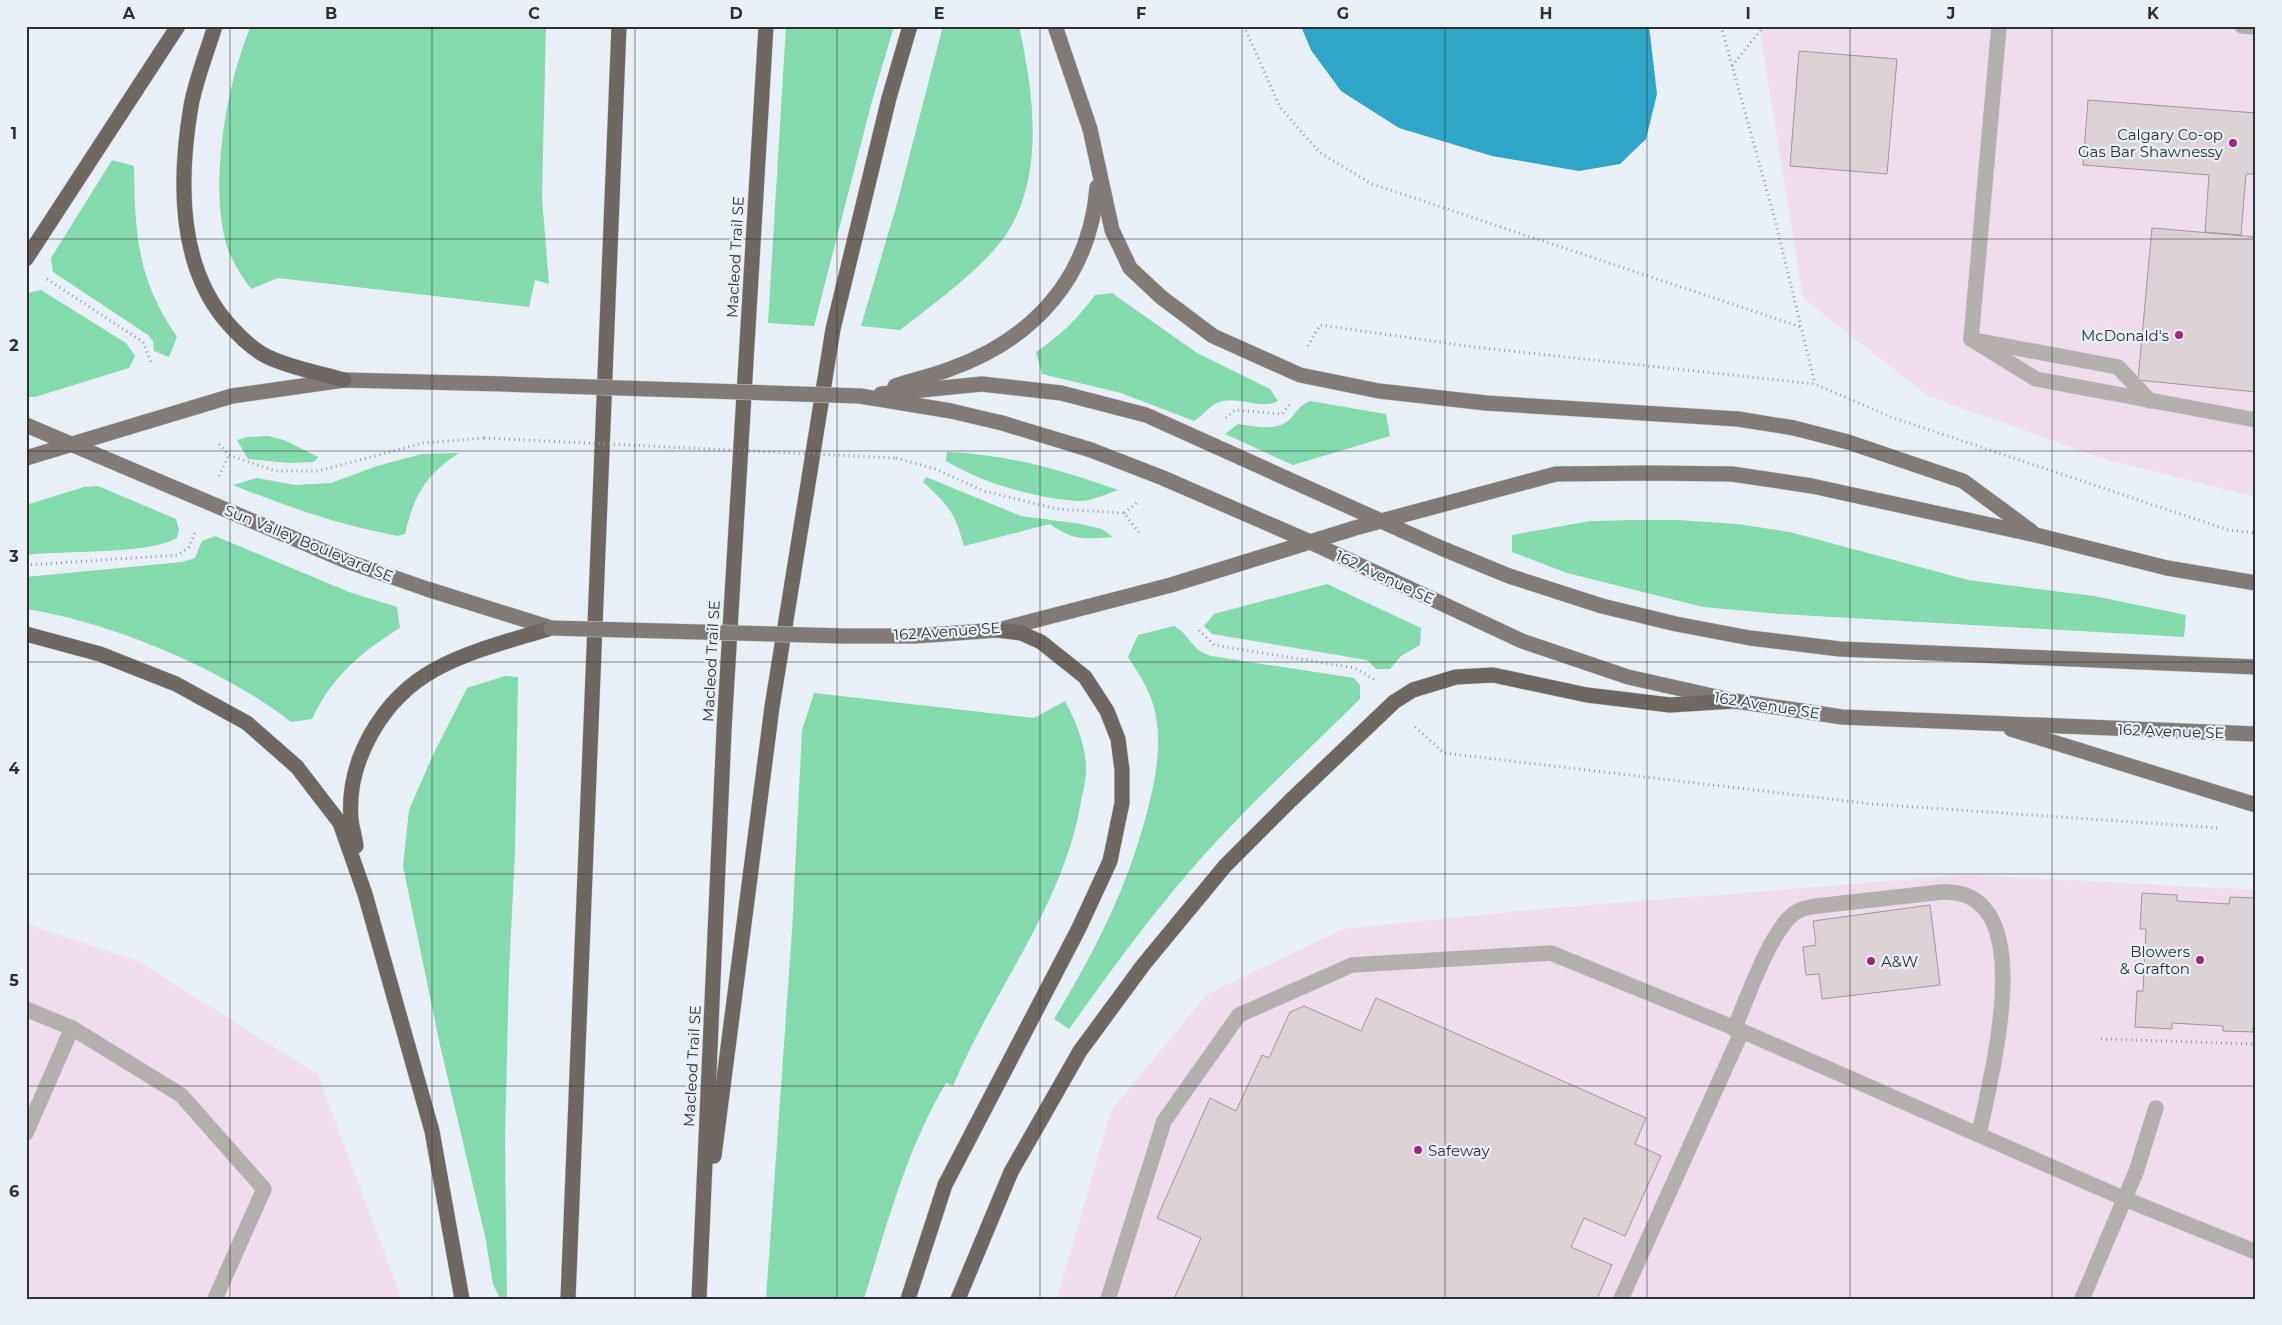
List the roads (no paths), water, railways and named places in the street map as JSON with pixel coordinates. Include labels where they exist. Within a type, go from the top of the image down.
[{"type":"highway","points":[[26,259],[178,26]]},
{"type":"highway","points":[[216,26],[191,104],[185,159],[183,192],[189,238],[200,281],[220,314],[241,338],[268,357],[344,380]]},
{"type":"highway","points":[[568,1299],[619,26]]},
{"type":"highway","name":"Macleod Trail SE","points":[[699,1299],[724,730],[766,26]]},
{"type":"highway","points":[[701,1262],[770,717],[817,421],[833,329],[889,98],[910,26]]},
{"type":"highway","points":[[365,894],[351,819],[354,778],[372,729],[414,684],[436,669],[551,628]]},
{"type":"highway","points":[[908,1299],[945,1185],[1079,928],[1110,861],[1122,803],[1122,770],[1118,739],[1107,711],[1085,677],[1040,642],[1021,633],[998,630]]},
{"type":"highway","points":[[26,634],[100,654],[176,684],[247,723],[298,767],[340,823],[365,894],[432,1131],[462,1299]]},
{"type":"highway","points":[[958,1299],[1012,1172],[1080,1051],[1144,964],[1225,866],[1394,702],[1413,690],[1456,677],[1493,675],[1586,695],[1661,704],[1735,701]]},
{"type":"main road","points":[[1055,26],[1090,129],[1112,230],[1130,268],[1160,298],[1213,336],[1300,375],[1379,391],[1486,403],[1738,419],[1794,428],[1848,442],[1963,481],[2036,535]]},
{"type":"main road","points":[[860,396],[951,369],[1001,345],[1035,320],[1063,290],[1082,256],[1095,214],[1098,172]]},
{"type":"main road","points":[[26,458],[72,446],[140,422],[232,396],[344,380],[860,396],[982,384],[1061,393],[1146,415],[1509,576],[1602,606],[1750,638],[1840,649],[2256,667]]},
{"type":"main road","name":"162 Avenue SE","points":[[860,396],[951,411],[1051,437],[1163,478],[1308,541],[1522,641],[1628,677],[1735,701],[1842,717],[2256,734]]},
{"type":"main road","name":"Sun Valley Boulevard SE","points":[[26,425],[349,562],[551,628],[843,636]]},
{"type":"main road","name":"162 Avenue SE","points":[[843,636],[915,636],[998,630],[1171,585],[1380,520],[1556,474],[1732,474],[1812,486],[2036,535],[2167,568],[2256,583]]},
{"type":"main road","points":[[1991,723],[2256,805]]},
{"type":"lane","points":[[1971,339],[1999,26]]},
{"type":"lane","points":[[2242,26],[2256,28]]},
{"type":"lane","points":[[1971,339],[2036,379],[2256,420]]},
{"type":"lane","points":[[1971,339],[2118,367],[2150,401]]},
{"type":"lane","points":[[1621,1299],[1738,1030],[1772,945],[1786,922],[1799,911],[1817,906],[1952,891],[1968,896],[1981,905],[1992,918],[2000,938],[2003,959],[2001,1015],[1979,1135]]},
{"type":"lane","points":[[1108,1299],[1164,1121],[1239,1015],[1352,965],[1552,952],[1738,1030],[2125,1199],[2256,1252]]},
{"type":"lane","points":[[26,1009],[72,1028],[181,1095],[264,1189],[215,1299]]},
{"type":"lane","points":[[26,1134],[72,1028]]},
{"type":"lane","points":[[2082,1299],[2136,1172],[2156,1108]]},
{"type":"water","points":[[1301,26],[1649,26],[1657,94],[1646,139],[1620,164],[1579,171],[1492,156],[1399,128],[1341,91],[1311,50]]},
{"type":"place","name":"Calgary Co-op Gas Bar Shawnessy","points":[[2233,143]]},
{"type":"place","name":"McDonald's","points":[[2179,335]]},
{"type":"place","name":"Blowers & Grafton","points":[[2200,960]]},
{"type":"place","name":"A&W","points":[[1871,961]]},
{"type":"place","name":"Safeway","points":[[1418,1150]]}]
